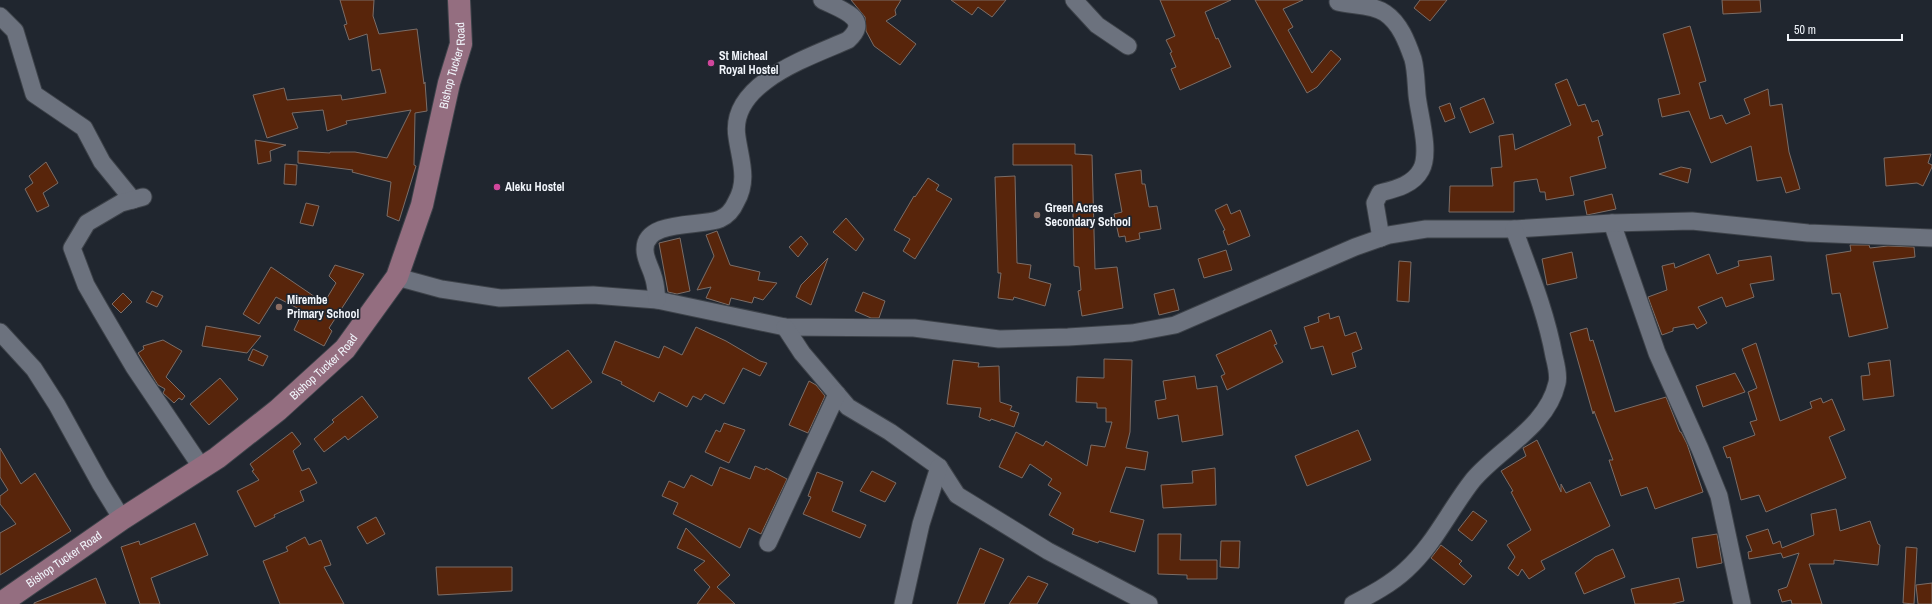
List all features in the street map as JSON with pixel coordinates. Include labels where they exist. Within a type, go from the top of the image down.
[{"type":"main road","name":"Bishop Tucker Road","points":[[0,604],[122,519],[202,468],[278,410],[315,378],[345,349],[397,277],[422,205],[450,83],[462,44],[459,0]]},
{"type":"street","points":[[657,300],[654,277],[644,251],[645,245],[650,238],[665,228],[710,222],[721,219],[728,214],[737,201],[742,183],[744,168],[736,136],[736,123],[739,113],[745,103],[758,87],[776,72],[848,40],[855,34],[857,22],[853,17],[822,0]]},
{"type":"street","points":[[1074,0],[1097,25],[1128,46]]},
{"type":"street","points":[[1338,2],[1352,6],[1375,7],[1386,13],[1398,25],[1413,61],[1423,129],[1425,154],[1422,168],[1417,177],[1402,187],[1380,193],[1375,203],[1381,238]]},
{"type":"street","points":[[0,16],[15,31],[34,94],[84,128],[102,162],[138,198],[121,203],[87,223],[72,248],[86,285],[104,318],[134,368],[202,468]]},
{"type":"street","points":[[397,277],[442,289],[500,298],[594,295],[657,300],[785,327],[914,328],[999,339],[1068,338],[1132,333],[1175,325],[1354,247],[1381,238],[1426,229],[1514,229],[1612,223],[1692,221],[1808,233],[1932,238]]},
{"type":"street","points":[[1612,223],[1657,353],[1700,449],[1719,496],[1742,604]]},
{"type":"street","points":[[1353,604],[1377,591],[1407,569],[1432,539],[1450,511],[1474,479],[1508,446],[1535,423],[1551,397],[1557,382],[1552,344],[1542,307],[1514,229]]},
{"type":"street","points":[[785,327],[802,353],[848,406],[890,432],[939,467],[957,495],[1048,551],[1149,604]]},
{"type":"street","points":[[0,332],[38,375],[57,405],[100,483],[122,519]]},
{"type":"street","points":[[768,543],[837,394]]},
{"type":"street","points":[[903,604],[921,524],[939,467]]},
{"type":"building","points":[[340,0],[374,0],[373,16],[379,34],[417,29],[424,84],[425,82],[427,111],[415,113],[414,165],[416,166],[399,221],[387,216],[391,182],[352,172],[353,170],[298,163],[298,151],[330,153],[355,152],[387,158],[411,110],[346,121],[347,124],[327,131],[323,110],[292,113],[298,128],[267,138],[253,95],[284,88],[287,100],[341,95],[342,100],[386,93],[380,69],[372,71],[367,34],[349,40],[344,25],[347,24]]},
{"type":"building","points":[[851,0],[901,0],[895,10],[896,15],[886,21],[916,44],[900,65],[874,46],[866,31],[865,17]]},
{"type":"building","points":[[951,0],[1006,0],[992,17],[978,7],[972,15]]},
{"type":"building","points":[[1160,0],[1231,0],[1205,12],[1216,39],[1218,38],[1231,67],[1180,90],[1171,69],[1176,67],[1170,53],[1172,52],[1166,40],[1175,36]]},
{"type":"building","points":[[1255,0],[1303,0],[1283,9],[1293,27],[1288,30],[1312,73],[1331,50],[1341,59],[1317,87],[1307,93]]},
{"type":"building","points":[[1420,0],[1447,0],[1430,21],[1414,8]]},
{"type":"building","points":[[1722,0],[1760,0],[1761,12],[1723,14]]},
{"type":"building","points":[[1690,26],[1706,81],[1699,83],[1710,119],[1722,115],[1726,124],[1750,114],[1744,99],[1768,89],[1770,106],[1782,104],[1789,152],[1800,189],[1786,193],[1781,177],[1757,181],[1751,146],[1711,163],[1689,111],[1662,117],[1658,99],[1680,94],[1663,34]]},
{"type":"building","points":[[1567,79],[1578,106],[1585,104],[1592,122],[1598,120],[1603,135],[1598,137],[1606,168],[1570,177],[1574,195],[1546,200],[1545,192],[1540,192],[1537,179],[1514,182],[1514,212],[1449,212],[1450,186],[1493,186],[1491,168],[1502,167],[1499,136],[1513,134],[1515,150],[1571,125],[1555,84]]},
{"type":"building","points":[[1484,98],[1494,123],[1470,133],[1460,108]]},
{"type":"building","points":[[1450,103],[1455,118],[1445,122],[1439,107]]},
{"type":"building","points":[[255,140],[286,145],[270,151],[271,161],[258,164]]},
{"type":"building","points":[[1013,144],[1075,144],[1075,154],[1092,155],[1095,269],[1117,267],[1123,308],[1082,316],[1078,291],[1081,290],[1079,267],[1074,266],[1072,165],[1013,165]]},
{"type":"building","points":[[1931,154],[1928,163],[1932,165],[1932,167],[1923,186],[1917,183],[1886,186],[1884,158]]},
{"type":"building","points":[[46,162],[58,183],[43,193],[49,206],[37,212],[25,189],[33,183],[29,176]]},
{"type":"building","points":[[285,164],[297,165],[296,185],[284,184]]},
{"type":"building","points":[[1681,167],[1691,169],[1688,183],[1659,174]]},
{"type":"building","points":[[1141,170],[1142,184],[1145,184],[1149,207],[1157,206],[1161,229],[1139,233],[1140,239],[1126,242],[1125,236],[1119,237],[1114,214],[1122,212],[1115,174]]},
{"type":"building","points":[[1015,176],[1017,263],[1031,265],[1029,278],[1051,284],[1045,306],[1014,297],[1013,300],[998,298],[1001,273],[998,273],[995,177]]},
{"type":"building","points":[[928,178],[939,185],[936,190],[952,199],[915,259],[903,251],[910,239],[894,230],[914,196],[915,197]]},
{"type":"building","points":[[1612,194],[1616,209],[1587,215],[1584,201]]},
{"type":"building","points":[[306,203],[319,206],[313,226],[300,223]]},
{"type":"building","points":[[1227,204],[1231,214],[1240,210],[1250,236],[1228,245],[1223,231],[1225,230],[1215,210]]},
{"type":"building","points":[[846,218],[864,239],[856,251],[833,232]]},
{"type":"building","points":[[717,231],[730,265],[760,272],[758,280],[777,283],[763,300],[754,297],[752,303],[731,298],[729,305],[706,298],[711,287],[697,290],[714,256],[706,235]]},
{"type":"building","points":[[801,236],[808,244],[798,257],[789,247]]},
{"type":"building","points":[[680,238],[690,291],[677,294],[668,292],[659,243]]},
{"type":"building","points":[[1850,245],[1869,245],[1870,248],[1888,246],[1914,247],[1915,257],[1873,262],[1888,328],[1849,337],[1840,293],[1832,294],[1826,255],[1851,251]]},
{"type":"building","points":[[1226,250],[1232,270],[1204,278],[1198,259]]},
{"type":"building","points":[[1572,252],[1577,278],[1547,285],[1542,259]]},
{"type":"building","points":[[1709,254],[1717,274],[1739,266],[1738,261],[1771,256],[1774,280],[1750,284],[1754,297],[1726,307],[1722,297],[1698,307],[1707,323],[1697,329],[1694,324],[1673,328],[1673,331],[1662,335],[1648,297],[1667,290],[1662,266],[1674,263],[1675,268]]},
{"type":"building","points":[[828,258],[811,305],[796,297],[801,285]]},
{"type":"building","points":[[1399,261],[1411,262],[1409,302],[1397,301]]},
{"type":"building","points":[[335,265],[364,274],[329,328],[332,331],[324,346],[294,330],[303,311],[276,297],[259,324],[243,314],[271,267],[324,303],[336,283],[329,276]]},
{"type":"building","points":[[1174,289],[1179,310],[1159,315],[1154,294]]},
{"type":"building","points":[[152,291],[163,296],[157,307],[146,302]]},
{"type":"building","points":[[863,292],[885,301],[879,318],[871,318],[855,311]]},
{"type":"building","points":[[123,293],[132,302],[121,313],[112,304]]},
{"type":"building","points":[[1329,313],[1330,319],[1339,316],[1345,336],[1356,332],[1362,349],[1352,353],[1356,367],[1332,375],[1323,346],[1311,349],[1304,327],[1319,322],[1318,317]]},
{"type":"building","points":[[206,326],[261,336],[247,353],[202,346]]},
{"type":"building","points":[[696,327],[726,341],[760,361],[767,363],[760,376],[743,368],[724,404],[705,394],[701,400],[693,396],[687,407],[659,392],[654,402],[621,384],[622,382],[602,373],[615,341],[659,358],[664,346],[682,355]]},
{"type":"building","points":[[1587,328],[1590,341],[1593,340],[1615,412],[1666,397],[1680,432],[1687,444],[1703,492],[1655,509],[1647,487],[1621,496],[1609,460],[1613,460],[1594,411],[1593,414],[1570,333]]},
{"type":"building","points":[[1271,330],[1277,344],[1274,345],[1283,362],[1227,390],[1221,376],[1225,374],[1216,355]]},
{"type":"building","points":[[163,340],[182,351],[166,377],[185,396],[182,400],[179,398],[174,403],[163,393],[165,389],[158,385],[138,353],[144,349],[143,346]]},
{"type":"building","points":[[1756,343],[1780,421],[1812,408],[1810,402],[1821,398],[1823,403],[1832,399],[1845,430],[1829,437],[1846,478],[1766,512],[1759,495],[1741,500],[1730,457],[1727,458],[1723,447],[1755,435],[1750,422],[1757,420],[1748,392],[1757,388],[1742,349]]},
{"type":"building","points":[[253,349],[268,356],[263,366],[248,360]]},
{"type":"building","points":[[568,350],[592,382],[552,409],[528,378]]},
{"type":"building","points":[[1104,359],[1132,360],[1130,432],[1126,448],[1148,452],[1145,470],[1126,467],[1110,512],[1144,520],[1135,552],[1099,541],[1098,543],[1072,534],[1074,529],[1049,515],[1061,493],[1048,485],[1052,479],[1030,464],[1022,478],[999,467],[1016,432],[1043,446],[1046,441],[1087,466],[1091,445],[1105,447],[1112,422],[1106,422],[1106,408],[1097,408],[1097,403],[1076,402],[1077,377],[1104,378]]},
{"type":"building","points":[[953,360],[979,363],[978,367],[999,366],[1000,402],[1012,406],[1010,410],[1019,413],[1014,427],[991,419],[990,421],[979,417],[981,408],[947,404]]},
{"type":"building","points":[[1890,360],[1894,396],[1863,400],[1861,376],[1870,375],[1868,363]]},
{"type":"building","points":[[1735,373],[1745,392],[1703,407],[1696,386]]},
{"type":"building","points":[[1195,376],[1197,389],[1217,386],[1223,435],[1182,442],[1178,415],[1158,419],[1155,401],[1166,399],[1163,381]]},
{"type":"building","points":[[220,378],[238,399],[209,425],[190,404]]},
{"type":"building","points":[[809,381],[816,385],[825,396],[808,433],[789,425]]},
{"type":"building","points":[[362,396],[378,417],[348,440],[345,436],[324,452],[314,439],[334,422],[332,420]]},
{"type":"building","points":[[724,423],[745,430],[729,463],[705,452],[716,430],[720,432]]},
{"type":"building","points":[[1358,430],[1371,460],[1307,486],[1295,456]]},
{"type":"building","points":[[292,432],[301,444],[293,451],[302,471],[309,468],[317,483],[300,491],[304,501],[274,515],[275,517],[255,527],[237,491],[259,480],[252,471],[254,470],[250,464]]},
{"type":"building","points":[[1537,440],[1561,492],[1561,484],[1566,493],[1590,482],[1610,526],[1541,561],[1545,569],[1529,579],[1522,569],[1518,576],[1508,568],[1515,557],[1507,545],[1531,530],[1511,492],[1513,491],[1501,471],[1526,456],[1523,448]]},
{"type":"building","points":[[0,448],[21,484],[35,473],[71,531],[0,575],[0,533],[16,524],[0,504],[0,496],[8,490],[0,477]]},
{"type":"building","points":[[755,466],[765,470],[766,468],[787,479],[761,534],[749,528],[740,548],[673,514],[678,503],[662,496],[669,481],[684,488],[691,475],[712,486],[720,467],[750,479]]},
{"type":"building","points":[[1215,468],[1216,505],[1163,508],[1161,485],[1193,483],[1192,471]]},
{"type":"building","points":[[872,471],[896,483],[885,502],[860,491]]},
{"type":"building","points":[[817,472],[843,482],[832,511],[866,525],[860,538],[803,514],[811,497],[808,496]]},
{"type":"building","points":[[1836,509],[1840,531],[1870,521],[1878,544],[1880,545],[1878,565],[1834,560],[1834,564],[1809,564],[1822,604],[1792,604],[1791,600],[1782,602],[1778,590],[1787,587],[1799,553],[1783,558],[1781,553],[1749,559],[1748,552],[1752,551],[1746,536],[1768,529],[1773,544],[1780,541],[1782,548],[1814,535],[1811,514]]},
{"type":"building","points":[[1473,511],[1487,521],[1472,541],[1458,530]]},
{"type":"building","points":[[376,517],[385,534],[367,544],[357,527]]},
{"type":"building","points":[[195,523],[208,555],[151,578],[160,604],[140,604],[121,547],[139,541],[140,545]]},
{"type":"building","points":[[686,528],[730,575],[717,587],[735,604],[697,604],[710,587],[694,570],[705,561],[677,548]]},
{"type":"building","points":[[1158,534],[1181,534],[1180,560],[1217,560],[1217,579],[1187,579],[1187,575],[1158,574]]},
{"type":"building","points":[[1717,534],[1722,563],[1697,568],[1692,538]]},
{"type":"building","points":[[305,537],[309,545],[321,540],[331,565],[324,567],[344,604],[280,604],[263,561],[288,551],[286,547]]},
{"type":"building","points":[[1221,541],[1240,541],[1239,568],[1220,567]]},
{"type":"building","points":[[1441,545],[1462,561],[1459,564],[1472,576],[1464,585],[1431,558]]},
{"type":"building","points":[[1906,547],[1917,548],[1914,604],[1903,603]]},
{"type":"building","points":[[980,548],[1004,559],[984,604],[957,604]]},
{"type":"building","points":[[1613,549],[1625,577],[1584,594],[1575,573],[1595,557]]},
{"type":"building","points":[[436,567],[512,567],[512,591],[438,595]]},
{"type":"building","points":[[1028,576],[1048,584],[1037,604],[1009,604]]},
{"type":"building","points":[[96,578],[106,604],[34,604],[34,603]]},
{"type":"building","points":[[1679,578],[1684,601],[1672,604],[1635,604],[1631,589]]},
{"type":"building","points":[[1932,583],[1932,604],[1918,604],[1916,585]]},
{"type":"place","name":"St Micheal Royal Hostel","points":[[711,63]]},
{"type":"place","name":"Aleku Hostel","points":[[497,187]]},
{"type":"place","name":"Green Acres Secondary School","points":[[1037,215]]},
{"type":"place","name":"Mirembe Primary School","points":[[279,307]]}]
